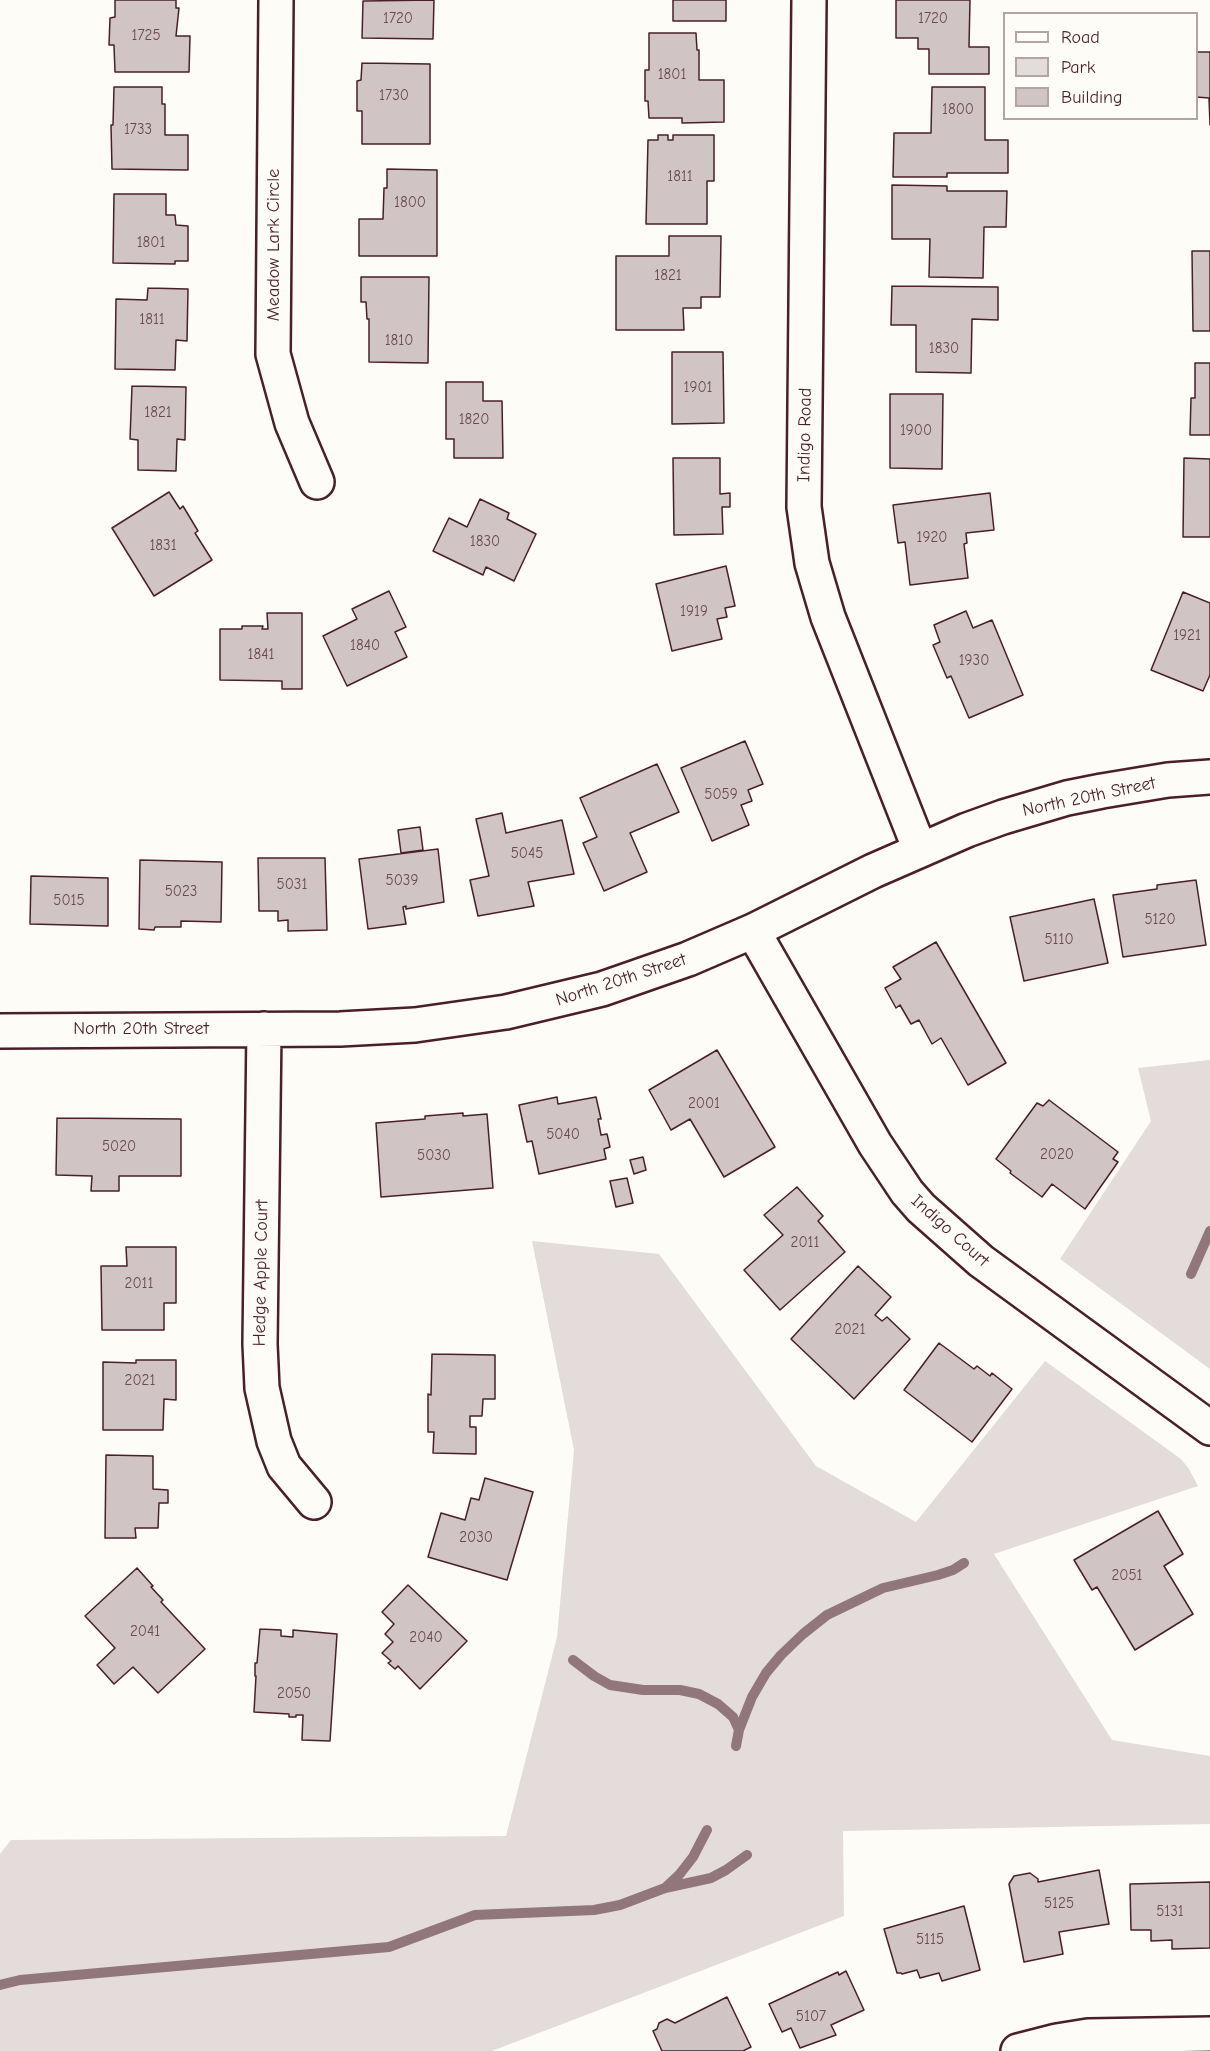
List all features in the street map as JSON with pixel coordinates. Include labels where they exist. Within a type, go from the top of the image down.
[{"type":"street","name":"Meadow Lark Circle","points":[[276,0],[273,354],[292,423],[317,482]]},
{"type":"street","name":"Indigo Road","points":[[809,0],[804,507],[812,563],[828,617],[920,850]]},
{"type":"street","name":"North 20th Street","points":[[0,1030],[384,1027],[456,1020],[506,1012],[631,980],[688,959],[753,931],[873,871],[994,820],[1067,798],[1168,780],[1210,777]]},
{"type":"street","name":"Indigo Court","points":[[753,931],[874,1144],[901,1184],[921,1208],[981,1261],[1210,1428]]},
{"type":"street","name":"Hedge Apple Court","points":[[264,1029],[260,1344],[262,1388],[274,1441],[284,1466],[314,1502]]},
{"type":"street","points":[[1018,2051],[1088,2036],[1210,2034]]},
{"type":"green space","points":[[1210,1060],[1210,1369],[1060,1259],[1151,1121],[1138,1068]]},
{"type":"green space","points":[[532,1241],[659,1254],[816,1466],[916,1522],[1045,1361],[1181,1459],[1198,1486],[994,1554],[1112,1740],[1210,1756],[1210,1824],[843,1831],[844,1916],[492,2051],[0,2051],[0,1854],[11,1840],[506,1836],[557,1637],[574,1450]]},
{"type":"building","points":[[115,0],[176,0],[176,8],[179,8],[176,36],[190,36],[189,72],[115,72],[114,45],[109,45],[110,18],[115,17]]},
{"type":"building","points":[[434,0],[433,39],[362,38],[363,1]]},
{"type":"building","points":[[673,0],[726,0],[726,21],[673,21]]},
{"type":"building","points":[[896,0],[970,0],[969,47],[989,47],[989,74],[929,74],[929,49],[918,49],[918,38],[896,38]]},
{"type":"building","points":[[649,33],[696,33],[697,50],[699,50],[699,80],[724,80],[724,122],[682,123],[682,118],[649,118],[648,101],[645,101],[645,70],[649,70]]},
{"type":"building","points":[[1198,52],[1210,52],[1210,125],[1209,98],[1198,97]]},
{"type":"building","points":[[362,63],[430,64],[430,144],[362,144],[362,111],[357,111],[357,81],[361,80]]},
{"type":"building","points":[[114,87],[162,87],[162,104],[165,104],[165,135],[188,135],[188,170],[112,169],[111,125],[113,125]]},
{"type":"building","points":[[932,87],[985,87],[985,140],[1008,140],[1008,173],[947,173],[947,177],[893,177],[894,133],[931,133]]},
{"type":"building","points":[[658,135],[668,135],[668,140],[673,140],[673,135],[714,135],[714,181],[707,181],[707,224],[646,224],[648,140],[658,140]]},
{"type":"building","points":[[387,169],[437,170],[437,256],[359,256],[359,219],[383,219]]},
{"type":"building","points":[[892,185],[947,186],[947,191],[1007,191],[1006,227],[984,227],[983,278],[929,277],[930,239],[892,239]]},
{"type":"building","points":[[114,194],[166,194],[166,215],[175,215],[176,225],[188,226],[188,261],[175,261],[175,264],[113,263]]},
{"type":"building","points":[[669,236],[721,236],[720,297],[701,297],[701,308],[683,308],[684,330],[616,330],[616,256],[669,256]]},
{"type":"building","points":[[1192,251],[1210,251],[1210,331],[1193,331]]},
{"type":"building","points":[[361,277],[429,277],[428,363],[369,362],[369,319],[367,319],[366,302],[361,302]]},
{"type":"building","points":[[892,286],[998,287],[998,320],[972,319],[971,373],[916,372],[916,325],[891,325]]},
{"type":"building","points":[[148,288],[188,289],[187,341],[176,340],[175,370],[115,369],[116,299],[147,300]]},
{"type":"building","points":[[672,352],[723,352],[724,423],[672,424]]},
{"type":"building","points":[[1195,363],[1210,363],[1210,435],[1190,435],[1191,398],[1195,398]]},
{"type":"building","points":[[446,382],[483,382],[483,401],[502,401],[503,458],[454,458],[454,439],[446,439]]},
{"type":"building","points":[[132,386],[186,387],[185,440],[177,439],[176,471],[138,470],[138,440],[130,439]]},
{"type":"building","points":[[890,394],[943,394],[942,469],[890,468]]},
{"type":"building","points":[[673,458],[720,458],[720,494],[730,493],[730,507],[722,507],[723,534],[674,535]]},
{"type":"building","points":[[1184,458],[1210,459],[1210,537],[1183,537]]},
{"type":"building","points":[[169,492],[180,509],[183,506],[198,531],[195,533],[212,560],[154,596],[112,528]]},
{"type":"building","points":[[990,493],[994,530],[966,533],[967,543],[964,544],[968,578],[910,585],[905,542],[898,543],[893,505]]},
{"type":"building","points":[[480,499],[509,513],[507,519],[536,534],[514,581],[486,567],[483,575],[433,551],[449,518],[467,527]]},
{"type":"building","points":[[726,566],[735,606],[725,608],[727,617],[717,619],[722,639],[672,651],[656,584]]},
{"type":"building","points":[[389,591],[406,627],[395,632],[407,657],[347,686],[323,636],[357,619],[352,609]]},
{"type":"building","points":[[1183,592],[1210,603],[1210,675],[1203,691],[1151,670]]},
{"type":"building","points":[[966,611],[973,628],[992,620],[1023,695],[969,718],[951,676],[947,678],[933,645],[940,642],[934,625]]},
{"type":"building","points":[[267,613],[302,613],[302,689],[282,689],[282,681],[220,680],[220,629],[263,626],[262,629],[268,629]]},
{"type":"building","points":[[745,741],[763,784],[748,790],[752,801],[741,805],[749,825],[712,841],[681,768]]},
{"type":"building","points":[[657,764],[679,812],[630,833],[647,872],[604,891],[583,843],[597,837],[580,798]]},
{"type":"building","points":[[502,813],[506,833],[562,820],[574,874],[528,882],[534,906],[478,916],[470,880],[489,876],[476,819]]},
{"type":"building","points":[[420,827],[423,850],[401,853],[398,830]]},
{"type":"building","points":[[438,849],[444,902],[406,909],[406,906],[403,907],[406,924],[368,929],[359,859]]},
{"type":"building","points":[[258,858],[325,858],[327,930],[288,931],[288,920],[278,921],[278,911],[259,911]]},
{"type":"building","points":[[140,860],[222,862],[221,922],[181,921],[181,927],[139,929]]},
{"type":"building","points":[[31,876],[108,878],[108,926],[30,924]]},
{"type":"building","points":[[1196,880],[1206,945],[1123,957],[1113,895],[1157,889],[1157,885]]},
{"type":"building","points":[[1094,899],[1108,963],[1024,981],[1010,917]]},
{"type":"building","points":[[936,942],[1006,1063],[968,1085],[941,1038],[932,1044],[919,1020],[911,1024],[900,1005],[896,1008],[885,988],[901,979],[893,967]]},
{"type":"building","points":[[717,1050],[775,1147],[724,1177],[690,1119],[671,1130],[649,1090]]},
{"type":"building","points":[[557,1097],[558,1104],[596,1097],[601,1119],[598,1119],[601,1135],[607,1134],[610,1147],[604,1149],[606,1159],[539,1174],[532,1141],[527,1142],[519,1105]]},
{"type":"building","points":[[1049,1100],[1118,1152],[1113,1159],[1118,1162],[1085,1209],[1052,1184],[1042,1197],[1010,1173],[1011,1171],[996,1159],[1037,1103],[1043,1106]]},
{"type":"building","points":[[463,1113],[463,1116],[487,1114],[493,1188],[381,1197],[376,1123]]},
{"type":"building","points":[[57,1118],[181,1119],[181,1176],[119,1176],[119,1191],[91,1191],[92,1176],[56,1175]]},
{"type":"building","points":[[643,1157],[646,1170],[634,1174],[630,1160]]},
{"type":"building","points":[[627,1178],[633,1203],[616,1207],[610,1181]]},
{"type":"building","points":[[797,1187],[823,1216],[818,1221],[845,1252],[780,1310],[744,1270],[783,1235],[764,1215]]},
{"type":"building","points":[[126,1247],[176,1247],[176,1303],[164,1303],[164,1330],[102,1330],[101,1266],[127,1266]]},
{"type":"building","points":[[858,1266],[891,1297],[875,1315],[882,1321],[887,1317],[910,1339],[854,1399],[791,1339]]},
{"type":"building","points":[[939,1343],[974,1369],[977,1366],[990,1376],[992,1373],[1012,1389],[972,1442],[904,1390]]},
{"type":"building","points":[[432,1354],[495,1355],[495,1399],[483,1399],[482,1416],[470,1416],[470,1427],[476,1427],[476,1454],[433,1453],[434,1432],[428,1432],[428,1394],[431,1395]]},
{"type":"building","points":[[136,1360],[176,1360],[176,1400],[164,1399],[163,1430],[103,1430],[103,1362],[136,1363]]},
{"type":"building","points":[[106,1455],[153,1456],[153,1489],[168,1490],[168,1503],[159,1503],[158,1528],[135,1528],[136,1538],[105,1538]]},
{"type":"building","points":[[485,1478],[533,1492],[507,1580],[428,1557],[441,1513],[465,1520],[471,1498],[479,1500]]},
{"type":"building","points":[[1158,1511],[1183,1554],[1164,1566],[1193,1614],[1135,1650],[1097,1587],[1092,1590],[1074,1560]]},
{"type":"building","points":[[137,1568],[163,1600],[161,1602],[205,1649],[158,1693],[133,1667],[114,1684],[97,1665],[115,1648],[85,1616]]},
{"type":"building","points":[[408,1585],[467,1641],[420,1689],[398,1666],[395,1669],[388,1663],[391,1661],[382,1653],[393,1642],[385,1634],[394,1624],[382,1612]]},
{"type":"building","points":[[260,1629],[281,1630],[281,1636],[293,1637],[293,1630],[337,1634],[330,1741],[302,1740],[303,1715],[289,1717],[289,1714],[254,1712],[255,1663],[257,1663]]},
{"type":"building","points":[[1099,1870],[1109,1924],[1059,1932],[1063,1954],[1024,1962],[1009,1884],[1014,1876],[1030,1873],[1038,1879],[1038,1882]]},
{"type":"building","points":[[1210,1882],[1210,1948],[1172,1949],[1172,1940],[1151,1941],[1151,1930],[1131,1930],[1130,1884]]},
{"type":"building","points":[[964,1906],[980,1970],[942,1981],[939,1973],[920,1978],[917,1970],[897,1973],[884,1929]]},
{"type":"building","points":[[846,1971],[864,2010],[831,2025],[836,2035],[800,2048],[791,2028],[782,2032],[769,2004],[838,1972],[839,1975]]},
{"type":"building","points":[[727,1997],[751,2047],[743,2051],[662,2051],[653,2031],[657,2029],[659,2023],[667,2019],[675,2023]]},
{"type":"waterway","points":[[1191,1274],[1210,1231]]},
{"type":"waterway","points":[[736,1746],[739,1730],[752,1697],[766,1673],[803,1634],[827,1615],[883,1588],[938,1575],[964,1563]]},
{"type":"waterway","points":[[573,1660],[610,1685],[643,1690],[680,1690],[699,1694],[718,1704],[733,1717],[739,1730]]},
{"type":"waterway","points":[[665,1888],[693,1857],[707,1830]]},
{"type":"waterway","points":[[0,1985],[20,1980],[389,1947],[475,1915],[594,1910],[620,1905],[665,1888],[711,1878],[747,1855]]}]
